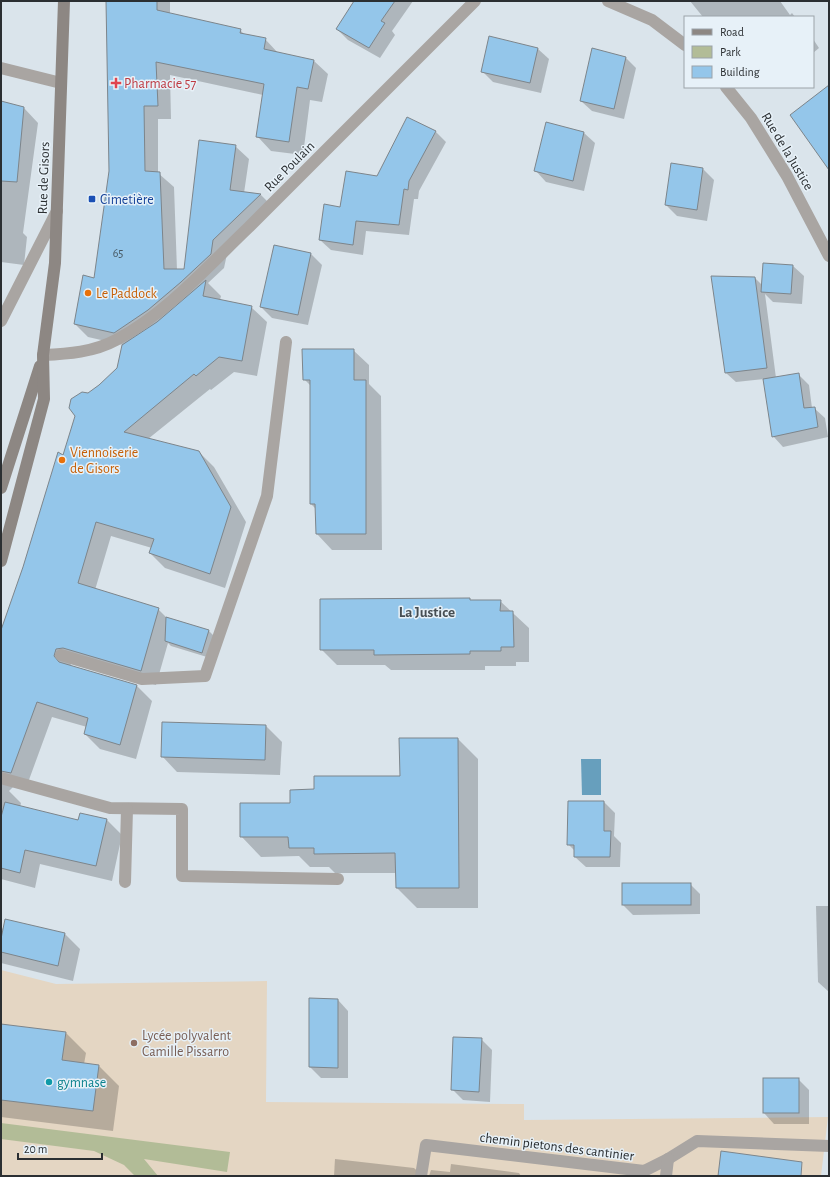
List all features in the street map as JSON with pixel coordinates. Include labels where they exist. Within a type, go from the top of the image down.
[{"type":"main road","name":"Rue de Gisors","points":[[1,561],[44,399],[43,355],[54,263],[57,211],[64,1]]},
{"type":"main road","name":"Rue de Gisors","points":[[1,488],[43,355]]},
{"type":"street","name":"Rue Poulain","points":[[43,355],[78,353],[115,341],[144,323],[181,292],[287,189],[475,1]]},
{"type":"street","points":[[608,1],[652,20],[684,43]]},
{"type":"street","points":[[1,68],[61,83]]},
{"type":"street","name":"Rue de la Justice","points":[[727,88],[751,118],[787,176],[829,256]]},
{"type":"street","points":[[1,321],[57,211]]},
{"type":"street","points":[[61,655],[142,679],[205,676],[267,496],[286,342]]},
{"type":"street","points":[[1,778],[110,808],[182,809],[182,876],[338,879]]},
{"type":"street","points":[[125,882],[127,809]]},
{"type":"street","name":"chemin pietons des cantinier","points":[[421,1176],[426,1145],[641,1173],[668,1159],[697,1141],[829,1146]]},
{"type":"street","points":[[666,1176],[668,1159]]},
{"type":"shaded area","name":"Lycée polyvalent Camille Pissarro","points":[[1,970],[56,984],[267,981],[266,1102],[524,1104],[524,1120],[828,1117],[821,1176],[1,1176]]},
{"type":"green space","points":[[1,1123],[230,1152],[227,1172],[144,1159],[158,1176],[135,1176],[124,1165],[94,1151],[1,1139]]},
{"type":"water","points":[[581,759],[601,759],[601,795],[582,795]]},
{"type":"building","points":[[106,1],[157,1],[157,10],[241,29],[240,33],[266,38],[264,49],[314,60],[308,89],[297,87],[289,142],[256,137],[264,84],[156,62],[158,106],[144,106],[145,171],[160,172],[164,269],[184,269],[199,140],[236,145],[230,190],[261,194],[213,240],[211,254],[148,310],[114,333],[74,324],[83,275],[94,278],[109,171]]},
{"type":"building","points":[[354,1],[395,1],[381,21],[385,23],[369,48],[336,29]]},
{"type":"building","points":[[489,36],[538,48],[530,83],[481,72]]},
{"type":"building","points":[[592,48],[626,57],[614,109],[580,101]]},
{"type":"building","points":[[829,85],[829,170],[790,115]]},
{"type":"building","points":[[1,101],[24,107],[17,182],[1,181]]},
{"type":"building","points":[[407,117],[436,131],[409,181],[408,190],[404,189],[399,225],[356,221],[353,245],[319,240],[324,204],[340,207],[346,171],[377,176]]},
{"type":"building","points":[[546,122],[584,132],[573,181],[534,171]]},
{"type":"building","points":[[671,163],[703,168],[697,210],[665,205]]},
{"type":"building","points":[[274,245],[311,253],[298,315],[260,307]]},
{"type":"building","points":[[763,263],[793,265],[791,294],[761,292]]},
{"type":"building","points":[[711,276],[755,277],[767,368],[725,373]]},
{"type":"building","points":[[206,280],[203,296],[252,306],[242,361],[219,357],[196,376],[194,374],[124,432],[199,451],[231,507],[210,574],[149,553],[154,539],[96,522],[78,583],[159,608],[141,671],[63,648],[56,649],[54,656],[59,662],[137,685],[120,745],[84,734],[88,718],[37,702],[11,773],[1,771],[1,630],[23,567],[58,452],[63,455],[75,416],[69,408],[71,399],[82,392],[88,393],[99,385],[117,368],[122,345],[157,322]]},
{"type":"building","points":[[302,349],[354,349],[354,380],[366,380],[366,534],[316,534],[315,504],[310,504],[310,380],[303,380]]},
{"type":"building","points":[[799,373],[804,408],[815,407],[818,427],[772,437],[763,379]]},
{"type":"building","points":[[470,598],[470,600],[501,600],[500,611],[513,611],[514,647],[501,647],[501,651],[470,651],[470,654],[374,655],[374,650],[320,650],[320,599]]},
{"type":"building","points":[[166,617],[209,630],[202,653],[165,641]]},
{"type":"building","points":[[162,722],[266,725],[265,760],[161,757]]},
{"type":"building","points":[[399,738],[458,738],[459,888],[396,888],[395,853],[314,854],[314,848],[289,848],[288,837],[240,837],[240,803],[290,803],[290,790],[314,789],[314,776],[400,776]]},
{"type":"building","points":[[568,801],[604,801],[604,831],[611,831],[610,857],[574,857],[574,845],[567,845]]},
{"type":"building","points":[[5,802],[78,820],[80,813],[107,819],[96,866],[25,850],[20,873],[1,868],[1,817]]},
{"type":"building","points":[[622,883],[691,883],[691,905],[622,905]]},
{"type":"building","points":[[5,919],[65,933],[58,966],[1,952],[1,939]]},
{"type":"building","points":[[309,998],[338,999],[338,1068],[309,1067]]},
{"type":"building","name":"gymnase","points":[[1,1024],[66,1032],[62,1060],[99,1065],[93,1111],[1,1100]]},
{"type":"building","points":[[453,1037],[482,1038],[479,1092],[451,1090]]},
{"type":"building","points":[[763,1078],[799,1078],[799,1113],[763,1113]]},
{"type":"building","points":[[721,1151],[802,1162],[801,1176],[718,1176]]},
{"type":"place","name":"Pharmacie 57","points":[[116,83]]},
{"type":"place","name":"Cimetière","points":[[92,199]]},
{"type":"place","name":"Le Paddock","points":[[88,293]]},
{"type":"place","name":"Viennoiserie de Gisors","points":[[62,460]]},
{"type":"place","name":"Lycée polyvalent Camille Pissarro","points":[[134,1043]]},
{"type":"place","name":"gymnase","points":[[49,1082]]},
{"type":"district","name":"La Justice","points":[[427,612]]}]
